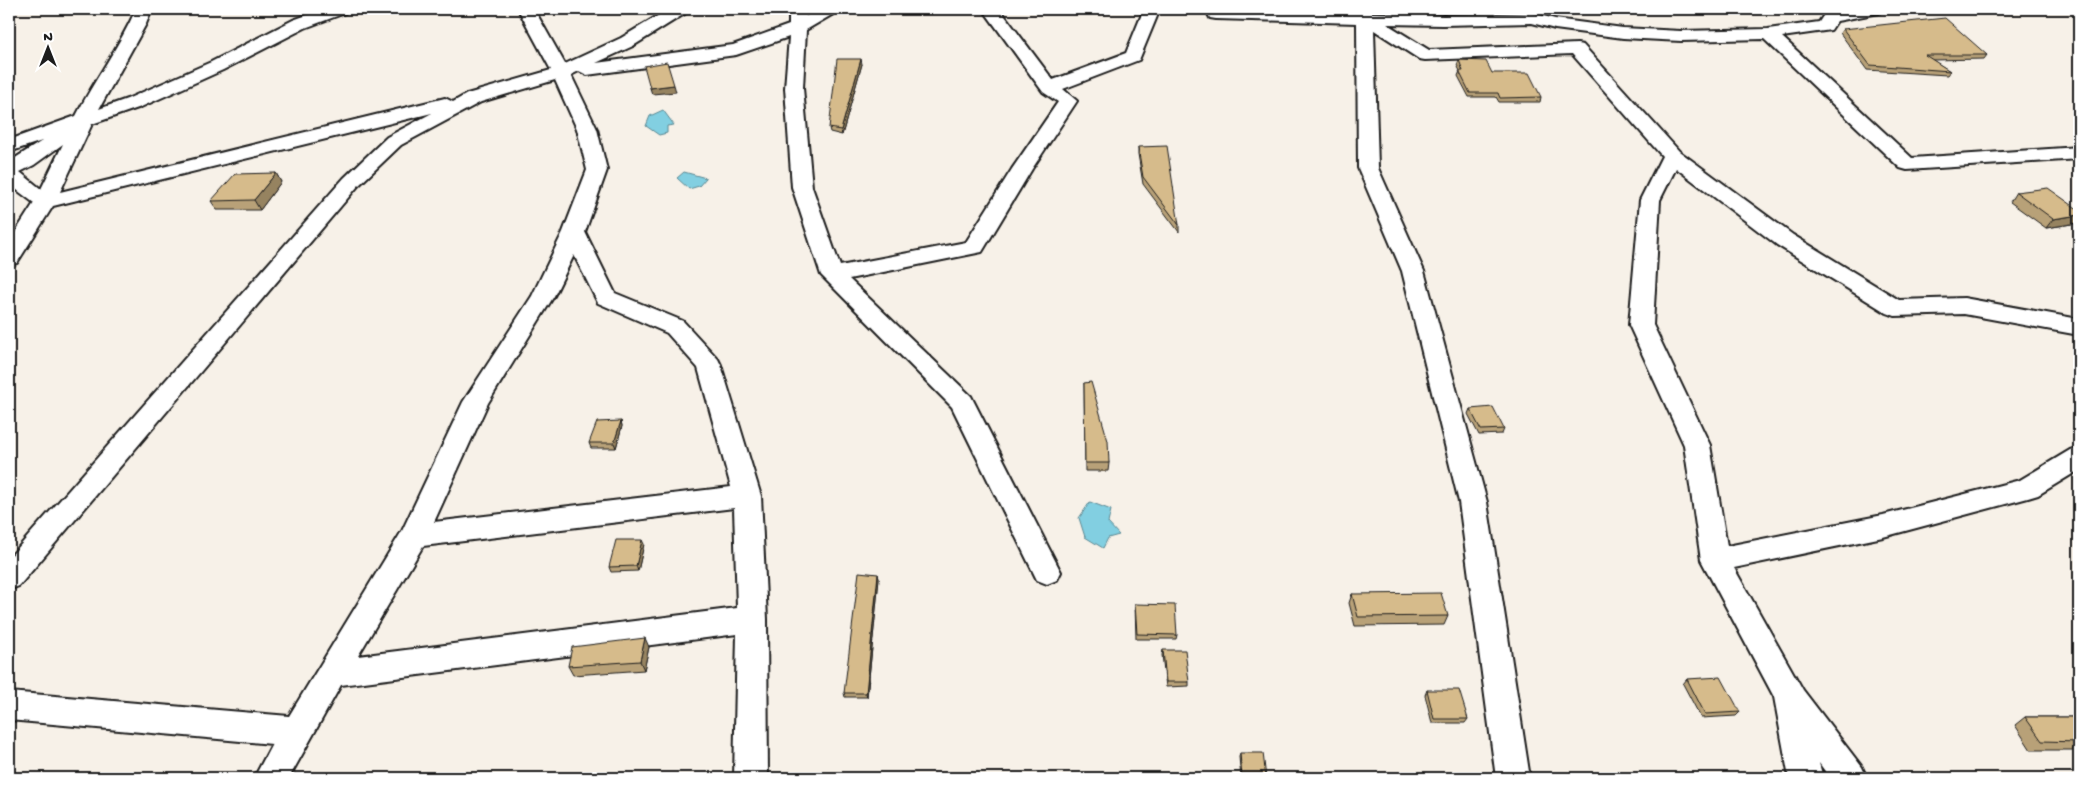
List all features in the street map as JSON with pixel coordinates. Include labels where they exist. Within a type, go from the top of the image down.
[{"type":"street","points":[[9,258],[45,202],[97,93],[138,24],[144,9]]},
{"type":"street","points":[[9,146],[85,118],[134,103],[217,66],[299,24],[339,9]]},
{"type":"street","points":[[272,778],[297,731],[414,536],[476,402],[543,296],[574,232],[597,170],[587,129],[526,9]]},
{"type":"street","points":[[45,202],[414,111],[474,98],[560,73],[628,42],[680,9]]},
{"type":"street","points":[[560,73],[736,50],[797,18],[829,9]]},
{"type":"street","points":[[832,275],[974,247],[1022,169],[1068,101],[1049,88],[993,12],[996,9]]},
{"type":"street","points":[[1049,88],[1132,56],[1152,9]]},
{"type":"street","points":[[1218,9],[1216,14],[1363,13],[1443,20],[1532,18],[1556,24],[1623,33],[1681,36],[1768,34],[1825,26],[1826,13],[1874,9]]},
{"type":"street","points":[[1556,24],[1575,9]]},
{"type":"street","points":[[1363,13],[1425,55],[1576,49]]},
{"type":"street","points":[[1363,13],[1368,168],[1413,271],[1473,502],[1513,778]]},
{"type":"street","points":[[797,18],[794,88],[802,187],[832,275],[962,402],[1047,572]]},
{"type":"street","points":[[1556,24],[1576,49],[1672,155],[1785,240],[1895,308],[1964,306],[2079,327]]},
{"type":"street","points":[[1768,34],[1907,164],[2079,153]]},
{"type":"street","points":[[9,578],[350,182],[394,141],[474,98]]},
{"type":"street","points":[[45,202],[9,172],[85,118]]},
{"type":"street","points":[[1672,155],[1650,200],[1641,324],[1697,445],[1715,560],[1789,694],[1850,778]]},
{"type":"street","points":[[574,232],[606,298],[675,327],[709,365],[747,496],[752,619],[751,778]]},
{"type":"street","points":[[1715,560],[1883,526],[2028,488],[2079,457]]},
{"type":"street","points":[[414,536],[747,496]]},
{"type":"street","points":[[332,673],[752,619]]},
{"type":"street","points":[[1789,694],[1806,778]]},
{"type":"street","points":[[9,706],[297,731]]},
{"type":"water","points":[[663,110],[674,125],[667,126],[667,133],[659,135],[646,126],[650,116]]},
{"type":"water","points":[[684,172],[706,178],[699,186],[689,189],[677,178]]},
{"type":"water","points":[[1090,502],[1111,510],[1108,523],[1119,535],[1108,538],[1103,548],[1085,537],[1079,518]]},
{"type":"building","points":[[1945,18],[1987,55],[1925,55],[1950,71],[1870,65],[1843,29]]},
{"type":"building","points":[[837,59],[861,59],[841,130],[829,128]]},
{"type":"building","points":[[1459,60],[1486,61],[1492,73],[1529,73],[1541,97],[1500,98],[1498,93],[1470,93],[1459,71],[1463,71]]},
{"type":"building","points":[[667,62],[674,85],[650,88],[644,66]]},
{"type":"building","points":[[1167,146],[1179,225],[1143,177],[1138,147]]},
{"type":"building","points":[[276,173],[254,200],[211,201],[235,174]]},
{"type":"building","points":[[2048,188],[2079,210],[2079,215],[2053,219],[2016,192]]},
{"type":"building","points":[[1091,382],[1108,441],[1109,463],[1085,463],[1084,383]]},
{"type":"building","points":[[1493,407],[1504,429],[1481,430],[1470,409]]},
{"type":"building","points":[[621,421],[614,443],[589,443],[597,422]]},
{"type":"building","points":[[616,540],[642,540],[636,566],[609,567]]},
{"type":"building","points":[[859,572],[878,574],[866,693],[844,693]]},
{"type":"building","points":[[1441,593],[1448,616],[1358,617],[1352,594]]},
{"type":"building","points":[[1135,604],[1175,605],[1177,635],[1137,634]]},
{"type":"building","points":[[645,638],[640,661],[568,666],[572,647]]},
{"type":"building","points":[[1163,650],[1185,650],[1189,682],[1166,682]]},
{"type":"building","points":[[1721,677],[1740,712],[1705,714],[1687,679]]},
{"type":"building","points":[[1427,690],[1459,690],[1468,719],[1434,719]]},
{"type":"building","points":[[2025,717],[2079,717],[2079,742],[2042,741]]},
{"type":"building","points":[[1240,753],[1263,753],[1266,778],[1242,778]]}]
